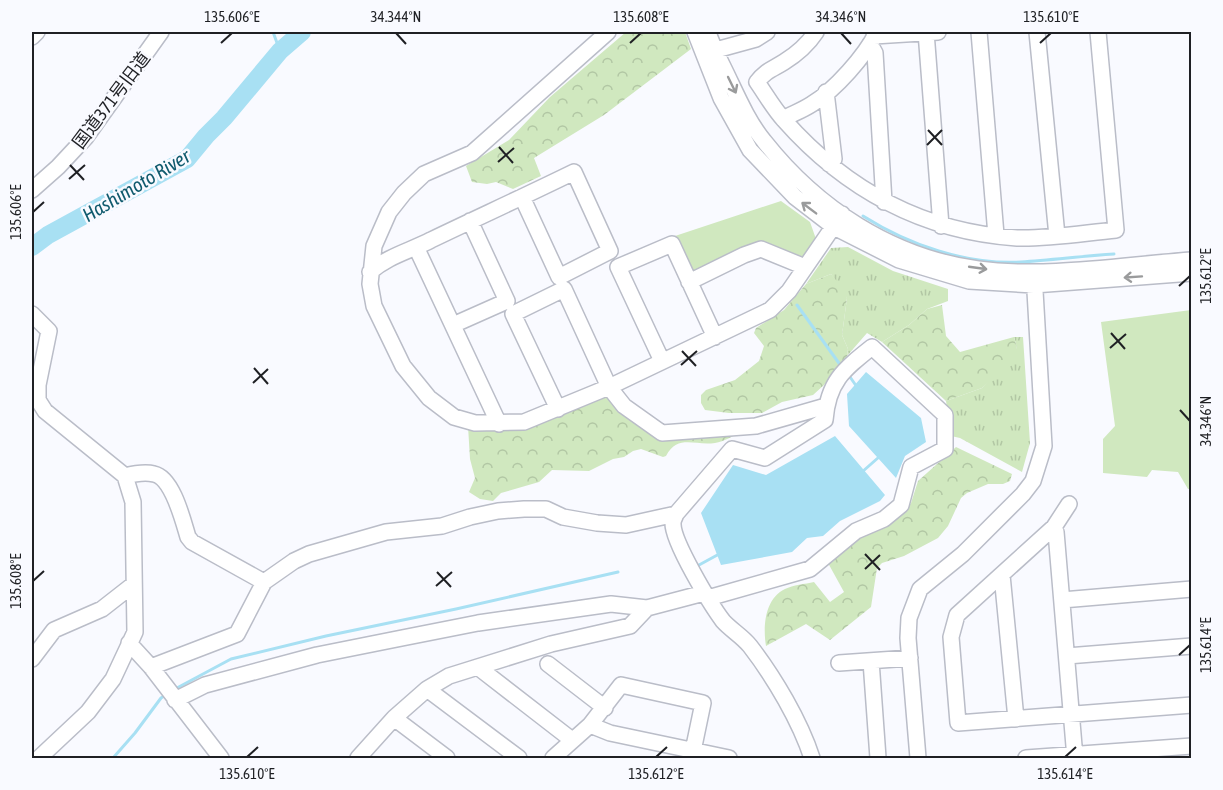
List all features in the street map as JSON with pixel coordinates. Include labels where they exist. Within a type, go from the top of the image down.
[{"type":"street","name":"国道371号旧道","points":[[32,190],[87,137],[161,32]]},
{"type":"street","points":[[608,32],[472,153],[424,174],[404,193],[389,212],[374,246],[370,272],[374,306],[403,366],[417,386],[437,406],[454,417],[475,423],[524,422],[609,387],[770,310],[789,291],[838,221]]},
{"type":"street","points":[[695,32],[762,139],[802,185],[838,221],[856,225],[893,245],[937,260],[1034,278],[1191,273]]},
{"type":"street","points":[[708,32],[708,52]]},
{"type":"street","points":[[708,52],[756,39],[767,32]]},
{"type":"street","points":[[816,32],[809,43],[786,61],[763,73],[758,82],[783,119],[843,176],[884,202],[941,226],[1017,238],[1116,230],[1098,32]]},
{"type":"street","points":[[783,119],[813,103],[838,83],[874,37],[932,32],[941,226]]},
{"type":"street","points":[[979,32],[996,235]]},
{"type":"street","points":[[1037,32],[1057,236]]},
{"type":"street","points":[[874,37],[884,202]]},
{"type":"street","points":[[826,92],[834,159],[829,164]]},
{"type":"street","points":[[370,272],[381,262],[574,172],[610,251],[559,277],[522,197]]},
{"type":"street","points":[[453,325],[507,301],[470,221]]},
{"type":"street","points":[[662,361],[618,267],[672,244],[715,337]]},
{"type":"street","points":[[416,247],[499,424]]},
{"type":"street","points":[[689,282],[761,249],[805,267]]},
{"type":"street","points":[[1034,278],[1191,260]]},
{"type":"street","points":[[918,759],[909,618],[920,589],[963,554],[1023,494],[1033,480],[1044,446],[1034,278]]},
{"type":"street","points":[[558,409],[513,314],[564,289],[609,387],[624,406],[662,433],[756,426],[826,406]]},
{"type":"street","points":[[32,314],[49,331],[38,385],[38,400],[45,411],[125,476],[133,502],[135,632],[113,679],[88,712],[39,759]]},
{"type":"street","points":[[174,699],[205,685],[317,655],[478,623],[611,604],[647,608],[706,596],[810,569],[856,531],[884,519],[901,505],[911,467],[945,448],[945,415],[872,347],[835,380],[826,406],[825,420],[765,458],[732,449],[676,514],[673,525],[679,543],[706,596],[724,622],[748,644],[769,674],[803,735],[812,759]]},
{"type":"street","points":[[125,476],[155,474],[161,478],[176,497],[188,537],[192,542],[264,582]]},
{"type":"street","points":[[1069,504],[1054,527],[957,615],[951,636],[958,723],[1191,705]]},
{"type":"street","points":[[153,671],[237,634],[264,582],[294,561],[309,554],[386,532],[442,526],[498,511],[546,509],[563,517],[626,525],[676,514]]},
{"type":"street","points":[[1056,532],[1075,756]]},
{"type":"street","points":[[1002,575],[1016,719]]},
{"type":"street","points":[[32,660],[54,630],[102,609],[134,584]]},
{"type":"street","points":[[1062,600],[1191,589]]},
{"type":"street","points":[[358,759],[394,718],[426,689],[449,676],[551,644],[630,626],[647,608]]},
{"type":"street","points":[[129,643],[221,759]]},
{"type":"street","points":[[1067,656],[1191,646]]},
{"type":"street","points":[[839,663],[910,658]]},
{"type":"street","points":[[871,661],[878,759]]},
{"type":"street","points":[[548,664],[604,708]]},
{"type":"street","points":[[479,668],[572,740]]},
{"type":"street","points":[[553,759],[590,725],[621,685],[703,703],[693,751]]},
{"type":"street","points":[[426,689],[519,759]]},
{"type":"street","points":[[394,718],[431,754],[447,759]]},
{"type":"street","points":[[590,725],[610,733],[729,759]]},
{"type":"street","points":[[1026,759],[1191,746]]},
{"type":"green space","points":[[626,32],[685,32],[691,49],[604,115],[534,158],[541,176],[513,189],[496,182],[487,184],[472,182],[466,166],[509,140],[550,97]]},
{"type":"green space","points":[[781,201],[810,222],[816,239],[803,257],[760,241],[693,272],[675,236]]},
{"type":"green space","points":[[848,247],[893,271],[948,289],[948,301],[927,309],[909,325],[882,342],[867,333],[847,356],[848,349],[842,335],[847,298],[831,274],[806,284],[831,248]]},
{"type":"green space","points":[[831,274],[845,291],[847,298],[842,335],[848,349],[847,356],[824,385],[813,395],[782,402],[762,413],[705,410],[701,403],[701,395],[706,390],[735,380],[759,361],[764,346],[754,333],[756,328],[784,310],[806,284]]},
{"type":"green space","points":[[942,305],[946,336],[960,352],[1014,337],[1017,348],[1015,355],[982,388],[946,401],[882,342],[909,325],[927,309]]},
{"type":"green space","points":[[1191,310],[1191,489],[1188,489],[1178,472],[1152,470],[1147,477],[1103,473],[1103,439],[1115,426],[1101,322]]},
{"type":"green space","points":[[1014,337],[1023,337],[1030,443],[1022,472],[960,438],[951,436],[946,401],[982,388],[1017,348]]},
{"type":"green space","points":[[605,395],[660,436],[742,432],[715,443],[681,443],[663,457],[641,449],[589,471],[552,470],[539,482],[501,493],[493,501],[480,499],[469,492],[475,478],[470,459],[468,426],[502,431],[520,428],[538,423]]},
{"type":"green space","points":[[956,447],[1012,474],[1010,481],[1003,484],[988,484],[967,493],[961,498],[948,526],[938,538],[904,556],[882,563],[877,568],[871,607],[830,640],[806,624],[766,646],[767,614],[778,594],[792,586],[814,582],[830,602],[844,592],[828,563],[852,542],[902,515],[911,503],[918,481]]},
{"type":"water","points":[[866,372],[921,418],[926,442],[905,456],[896,478],[849,426],[847,394]]},
{"type":"water","points":[[835,436],[885,495],[880,501],[840,521],[823,536],[807,538],[792,552],[721,565],[701,513],[733,465],[766,475]]},
{"type":"waterway","points":[[273,32],[280,51]]},
{"type":"waterway","name":"Hashimoto River","points":[[32,247],[48,235],[187,159],[280,51],[302,32]]},
{"type":"waterway","points":[[863,216],[919,244],[980,260],[1021,262],[1114,254]]},
{"type":"waterway","points":[[797,305],[841,366]]},
{"type":"waterway","points":[[850,377],[857,387]]},
{"type":"waterway","points":[[862,472],[879,457]]},
{"type":"waterway","points":[[699,565],[721,553]]},
{"type":"waterway","points":[[175,689],[231,659],[618,572]]},
{"type":"waterway","points":[[113,758],[161,698],[167,694]]}]
